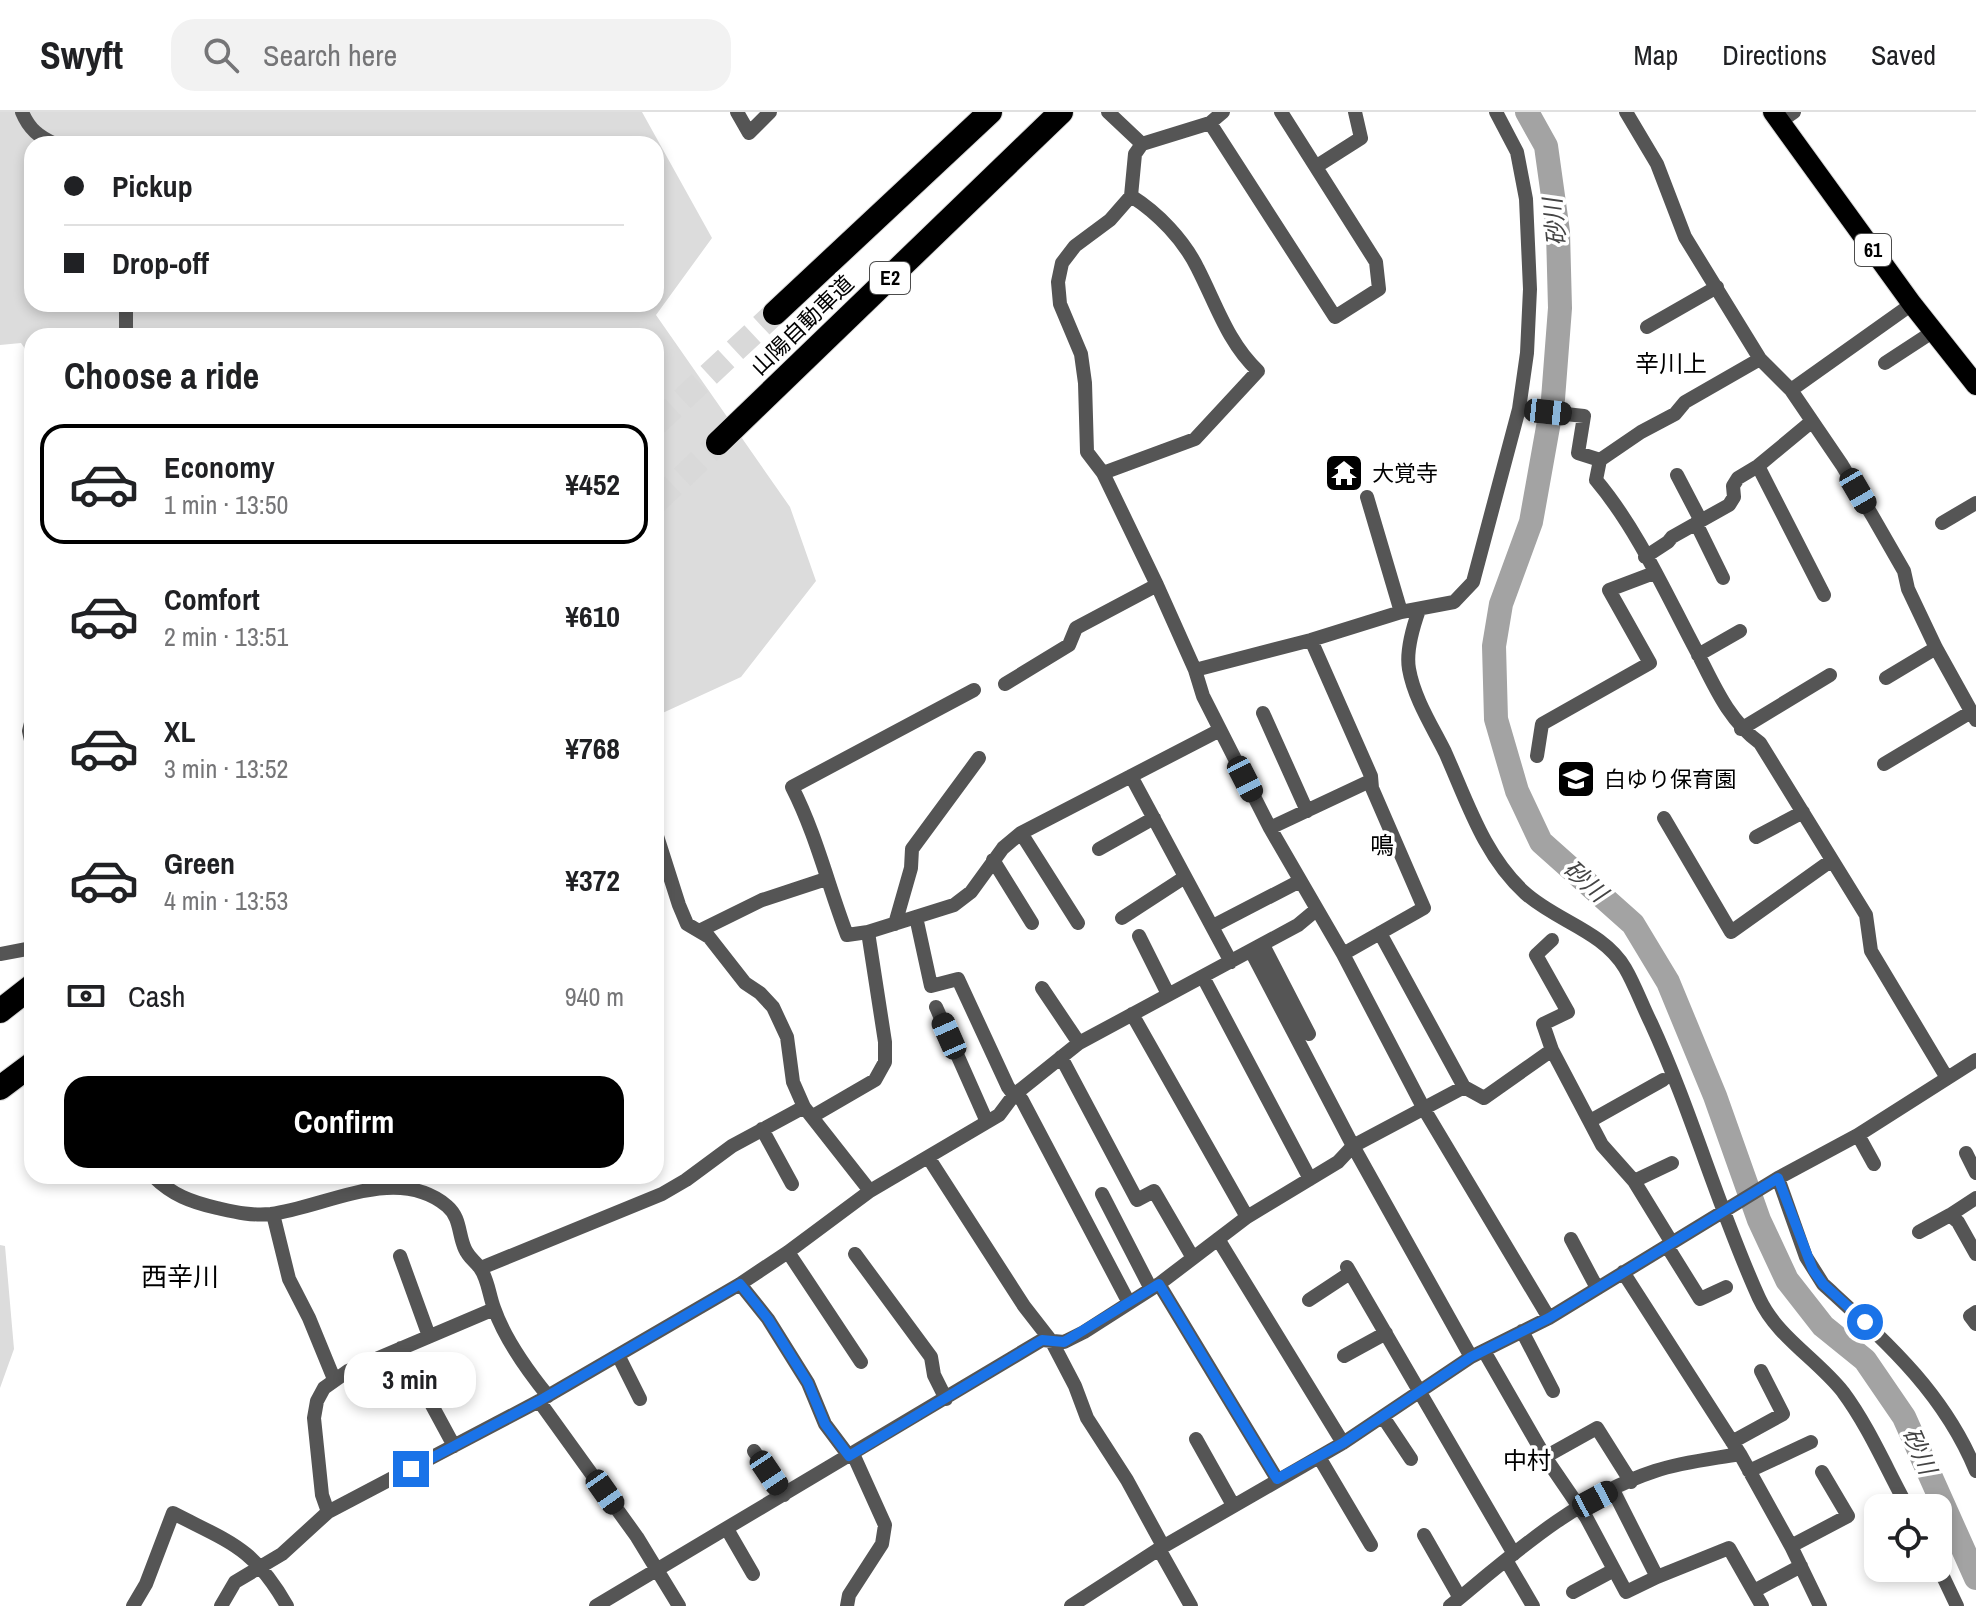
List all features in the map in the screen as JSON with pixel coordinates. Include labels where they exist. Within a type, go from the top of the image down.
[{"type":"highway","name":"山陽自動車道","points":[[775,313],[990,112]]},
{"type":"highway","name":"山陽自動車道","points":[[718,443],[1061,112]]},
{"type":"highway","points":[[0,1011],[24,992]]},
{"type":"highway","points":[[0,1088],[24,1070]]},
{"type":"main road","name":"61","points":[[1783,115],[1912,304],[1976,385]]},
{"type":"street","points":[[22,112],[26,123],[38,136]]},
{"type":"street","points":[[737,112],[749,133],[770,112]]},
{"type":"street","points":[[1223,112],[1210,123],[1142,144],[1135,154],[1131,196],[1110,220],[1075,246],[1062,263],[1058,282],[1060,304],[1081,354],[1087,452],[1103,473],[1157,585],[1195,670],[1203,696],[1270,828],[1343,954],[1424,1109],[1549,1318]]},
{"type":"street","points":[[1210,123],[1335,317],[1379,289],[1376,262],[1281,112]]},
{"type":"street","points":[[1317,166],[1361,138],[1355,112]]},
{"type":"street","points":[[1195,670],[1311,640],[1401,612],[1454,602],[1473,582],[1519,409],[1527,353],[1530,289],[1526,199],[1517,152],[1496,112]]},
{"type":"street","points":[[1626,112],[1657,164],[1685,237],[1760,359],[1791,390],[1842,465],[1904,571],[1908,589],[1936,648],[1973,716],[1884,764]]},
{"type":"street","points":[[1110,115],[1142,144]]},
{"type":"street","points":[[1103,473],[1195,439],[1258,371],[1238,348],[1189,253],[1146,205],[1131,196]]},
{"type":"street","points":[[1647,327],[1717,287]]},
{"type":"street","points":[[1791,390],[1912,304]]},
{"type":"street","points":[[1885,363],[1934,331]]},
{"type":"street","points":[[1760,359],[1685,402],[1675,414],[1641,432],[1600,460],[1596,480],[1622,515],[1741,729],[1760,743],[1866,915],[1871,951],[1947,1078]]},
{"type":"street","points":[[1519,409],[1584,416],[1578,453],[1600,460]]},
{"type":"street","points":[[1645,557],[1672,537],[1729,505],[1738,478],[1758,466],[1811,422]]},
{"type":"street","points":[[1758,466],[1824,595]]},
{"type":"street","points":[[1677,475],[1723,578]]},
{"type":"street","points":[[1367,497],[1401,612]]},
{"type":"street","points":[[1942,523],[1976,503]]},
{"type":"street","points":[[1537,756],[1542,724],[1650,663],[1609,590],[1654,573]]},
{"type":"street","points":[[1005,684],[1069,645],[1076,628],[1157,585]]},
{"type":"street","points":[[1419,610],[1409,669],[1421,703],[1490,849],[1511,880],[1526,894],[1566,922],[1598,939],[1619,959],[1682,1095],[1769,1316],[1843,1393],[1900,1494]]},
{"type":"street","points":[[1698,655],[1740,631]]},
{"type":"street","points":[[1311,640],[1371,776],[1370,781],[1424,908],[1343,954]]},
{"type":"street","points":[[1886,678],[1936,648]]},
{"type":"street","points":[[1741,729],[1830,675]]},
{"type":"street","points":[[974,690],[792,787],[811,824],[826,879],[847,935],[868,932],[954,905],[971,892],[1003,848],[1021,833],[1220,730]]},
{"type":"street","points":[[1263,713],[1307,811]]},
{"type":"street","points":[[895,924],[911,868],[912,849],[979,758]]},
{"type":"street","points":[[1131,776],[1231,962]]},
{"type":"street","points":[[1270,828],[1370,781]]},
{"type":"street","points":[[1756,837],[1803,812]]},
{"type":"street","points":[[1099,849],[1154,818]]},
{"type":"street","points":[[1664,818],[1731,932],[1832,860]]},
{"type":"street","points":[[1021,833],[1078,923]]},
{"type":"street","points":[[664,858],[687,924],[709,937],[745,983],[773,1007],[787,1037],[793,1082],[808,1111],[870,1191]]},
{"type":"street","points":[[993,860],[1032,923]]},
{"type":"street","points":[[1122,918],[1185,877]]},
{"type":"street","points":[[699,931],[762,900],[826,879]]},
{"type":"street","points":[[1213,926],[1300,881]]},
{"type":"street","points":[[221,1606],[235,1582],[282,1554],[328,1512],[544,1398],[740,1284],[870,1191],[999,1115],[1014,1095],[1079,1043],[1298,925],[1316,910]]},
{"type":"street","points":[[916,917],[931,986],[958,979],[1014,1095],[1022,1100],[1129,1303]]},
{"type":"street","points":[[481,1268],[662,1194],[695,1174],[719,1154],[762,1129],[875,1080],[885,1062],[885,1042],[868,932]]},
{"type":"street","points":[[1380,933],[1464,1087],[1484,1098],[1552,1050]]},
{"type":"street","points":[[1139,936],[1168,994]]},
{"type":"street","points":[[1552,940],[1536,955],[1568,1012],[1543,1024],[1552,1050],[1602,1145],[1634,1181],[1700,1299],[1726,1287]]},
{"type":"street","points":[[1257,948],[1309,1034]]},
{"type":"street","points":[[1257,948],[1353,1146],[1477,1354],[1586,1517],[1614,1570],[1625,1599],[1657,1577],[1729,1548],[1762,1606]]},
{"type":"street","points":[[0,954],[24,950]]},
{"type":"street","points":[[1203,977],[1310,1179]]},
{"type":"street","points":[[1042,988],[1079,1043]]},
{"type":"street","points":[[936,1007],[987,1122]]},
{"type":"street","points":[[1132,1014],[1247,1217]]},
{"type":"street","points":[[1061,1057],[1137,1200],[1154,1191],[1193,1258]]},
{"type":"street","points":[[1071,1606],[1161,1548],[1343,1443],[1477,1354],[1549,1318],[1776,1180],[1858,1135],[1976,1060]]},
{"type":"street","points":[[1590,1121],[1663,1080]]},
{"type":"street","points":[[596,1606],[1042,1340],[1064,1342],[1155,1286],[1247,1217],[1338,1162],[1353,1146],[1464,1087]]},
{"type":"street","points":[[762,1129],[792,1184]]},
{"type":"street","points":[[1858,1135],[1874,1164]]},
{"type":"street","points":[[1966,1153],[1976,1173]]},
{"type":"street","points":[[928,1157],[1024,1306],[1052,1342],[1075,1386],[1087,1418],[1127,1480],[1191,1606]]},
{"type":"street","points":[[1634,1181],[1672,1163]]},
{"type":"street","points":[[1776,1180],[1813,1270],[1823,1284],[1911,1367],[1968,1452],[1976,1471]]},
{"type":"street","points":[[163,1184],[191,1202],[240,1214],[273,1214],[363,1192],[398,1187],[442,1202],[450,1209],[459,1226],[469,1257],[481,1268],[494,1309],[521,1361],[679,1606]]},
{"type":"street","points":[[1102,1194],[1155,1286],[1277,1479]]},
{"type":"street","points":[[1919,1232],[1976,1198]]},
{"type":"street","points":[[273,1214],[289,1279],[334,1379]]},
{"type":"street","points":[[1950,1215],[1958,1222],[1976,1254]]},
{"type":"street","points":[[1218,1239],[1343,1443]]},
{"type":"street","points":[[1571,1239],[1597,1288]]},
{"type":"street","points":[[788,1252],[861,1362]]},
{"type":"street","points":[[855,1254],[931,1357],[934,1375],[946,1399]]},
{"type":"street","points":[[400,1256],[429,1336]]},
{"type":"street","points":[[1309,1300],[1348,1270],[1419,1390],[1510,1557],[1533,1606]]},
{"type":"street","points":[[1623,1272],[1736,1448],[1791,1546],[1820,1606]]},
{"type":"street","points":[[740,1284],[768,1319],[808,1383],[825,1424],[851,1455],[885,1525],[882,1544],[849,1595],[847,1606]]},
{"type":"street","points":[[328,1512],[322,1495],[314,1418],[317,1401],[324,1388],[334,1379],[494,1309]]},
{"type":"street","points":[[1976,1312],[1970,1316],[1976,1324]]},
{"type":"street","points":[[1522,1331],[1553,1391]]},
{"type":"street","points":[[1344,1356],[1386,1333]]},
{"type":"street","points":[[401,1348],[454,1446]]},
{"type":"street","points":[[618,1355],[640,1399]]},
{"type":"street","points":[[1424,1535],[1455,1602],[1554,1523],[1578,1509],[1656,1471],[1736,1448],[1783,1414],[1761,1371]]},
{"type":"street","points":[[1383,1417],[1411,1459]]},
{"type":"street","points":[[1545,1457],[1597,1428],[1631,1482]]},
{"type":"street","points":[[1196,1439],[1233,1505]]},
{"type":"street","points":[[1749,1471],[1811,1442]]},
{"type":"street","points":[[754,1451],[784,1495]]},
{"type":"street","points":[[1319,1457],[1371,1545]]},
{"type":"street","points":[[1791,1546],[1848,1516],[1822,1472]]},
{"type":"street","points":[[1613,1490],[1657,1577]]},
{"type":"street","points":[[133,1606],[146,1584],[173,1513],[238,1546],[269,1575],[287,1606]]},
{"type":"street","points":[[727,1529],[753,1574]]},
{"type":"street","points":[[1754,1591],[1801,1566]]},
{"type":"street","points":[[1573,1592],[1614,1570]]},
{"type":"street","points":[[1946,1582],[1957,1606]]},
{"type":"shaded area","points":[[0,112],[642,112],[655,136],[24,136],[24,312],[658,312],[656,315],[790,507],[816,581],[741,677],[664,712],[664,328],[24,328],[24,347],[21,343],[0,345]]},
{"type":"shaded area","points":[[664,152],[712,238],[664,304]]},
{"type":"shaded area","points":[[0,1245],[5,1246],[14,1349],[0,1388]]},
{"type":"waterway","name":"砂川","points":[[1527,112],[1546,146],[1558,232],[1560,308],[1553,399],[1531,522],[1501,604],[1494,646],[1496,719],[1517,791],[1541,842],[1633,924],[1668,982],[1715,1096],[1759,1220],[1787,1280],[1823,1326],[1865,1360],[1904,1417],[1976,1578]]},
{"type":"tunnel","points":[[664,417],[775,313]]},
{"type":"tunnel","points":[[664,494],[718,443]]},
{"type":"place","name":"大覚寺","points":[[1344,473]]},
{"type":"place","name":"白ゆり保育園","points":[[1576,779]]},
{"type":"district","name":"辛川上","points":[[1671,364]]},
{"type":"district","name":"鳴","points":[[1382,846]]},
{"type":"district","name":"西辛川","points":[[180,1277]]},
{"type":"district","name":"中村","points":[[1527,1461]]},
{"type":"route","points":[[411,1469],[539,1401],[740,1284],[768,1319],[808,1383],[825,1424],[849,1456],[1042,1340],[1064,1342],[1159,1284],[1277,1479],[1343,1443],[1471,1357],[1549,1318],[1778,1178],[1813,1270],[1823,1284],[1865,1322]]}]
